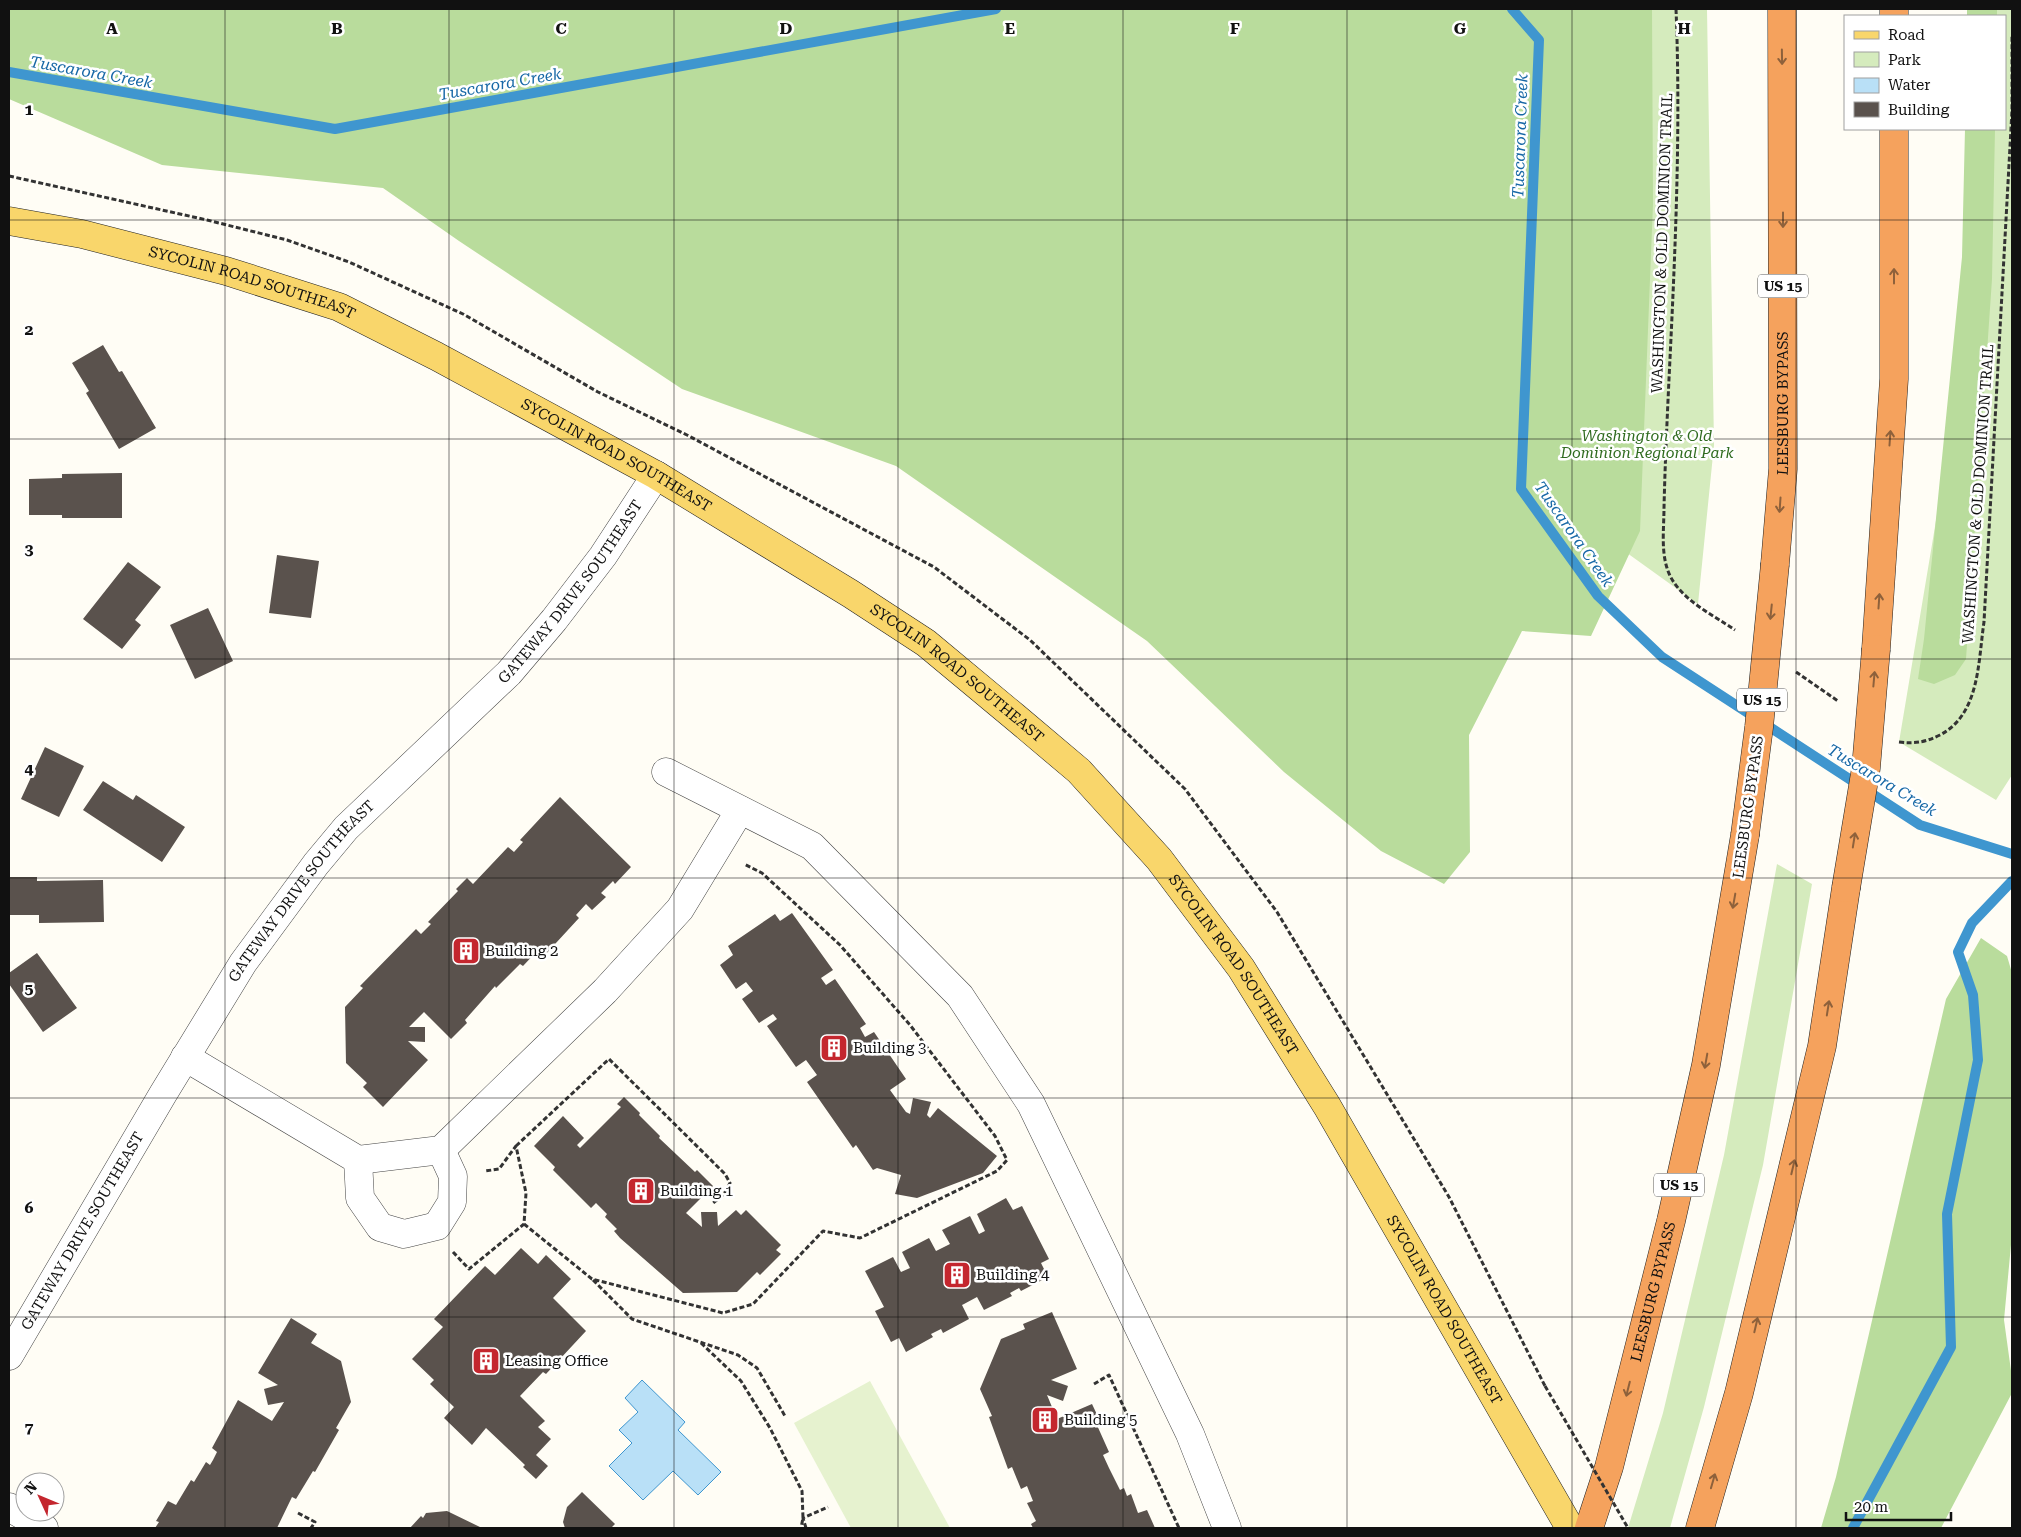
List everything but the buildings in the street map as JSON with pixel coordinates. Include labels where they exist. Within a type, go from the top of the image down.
[{"type":"highway","name":"LEESBURG BYPASS","points":[[1589,1528],[1609,1467],[1673,1211],[1706,1065],[1745,835],[1760,727],[1783,469],[1782,9]]},
{"type":"highway","points":[[1700,1528],[1740,1393],[1822,1046],[1866,768],[1894,379],[1894,130]]},
{"type":"main road","name":"SYCOLIN ROAD SOUTHEAST","points":[[9,221],[82,234],[226,271],[339,307],[436,356],[656,475],[851,594],[926,643],[1078,771],[1159,859],[1241,968],[1307,1074],[1570,1528]]},
{"type":"street","name":"GATEWAY DRIVE SOUTHEAST","points":[[9,1356],[185,1057],[243,963],[316,864],[346,828],[509,673],[554,620],[603,556],[656,475]]},
{"type":"street","points":[[666,772],[812,846],[960,996],[1031,1104],[1190,1434],[1228,1528]]},
{"type":"street","points":[[185,1057],[358,1160],[441,1150],[605,991],[680,909],[740,810]]},
{"type":"street","points":[[358,1160],[360,1198],[380,1228],[404,1234],[437,1226],[452,1202],[453,1176],[441,1150]]},
{"type":"street","points":[[9,1507],[44,1528]]},
{"type":"path","name":"WASHINGTON & OLD DOMINION TRAIL","points":[[1676,9],[1679,88],[1677,227],[1663,543],[1667,568],[1677,587],[1690,599],[1738,632]]},
{"type":"path","name":"WASHINGTON & OLD DOMINION TRAIL","points":[[1891,737],[1899,742],[1912,744],[1925,742],[1940,735],[1951,729],[1964,714],[1974,693],[1984,622],[2012,110],[2012,35]]},
{"type":"path","points":[[1794,670],[1842,703]]},
{"type":"path","points":[[592,1279],[723,1313],[753,1304],[823,1231],[860,1238],[997,1170],[1007,1160],[995,1136],[910,1025],[840,945],[762,872],[716,850]]},
{"type":"path","points":[[453,1176],[499,1169],[516,1146],[609,1059],[726,1174],[730,1183],[724,1194],[712,1204]]},
{"type":"path","points":[[437,1226],[447,1246],[469,1269],[524,1224],[526,1193],[516,1146]]},
{"type":"path","points":[[524,1224],[592,1279],[632,1319],[738,1355],[757,1368],[785,1416]]},
{"type":"path","points":[[699,1341],[741,1380],[770,1428],[802,1491],[803,1518],[801,1528]]},
{"type":"path","points":[[1094,1384],[1109,1375],[1179,1528]]},
{"type":"path","points":[[1545,1386],[1628,1528]]},
{"type":"path","points":[[803,1518],[828,1507]]},
{"type":"path","points":[[298,1513],[315,1522],[311,1528]]},
{"type":"path","points":[[803,1518],[806,1528]]},
{"type":"green space","points":[[9,9],[1652,9],[1653,204],[1640,531],[1591,636],[1522,631],[1469,735],[1470,852],[1444,884],[1381,851],[1284,772],[1147,641],[896,466],[682,389],[459,241],[383,188],[162,165],[9,99]]},
{"type":"green space","name":"Washington & Old Dominion Regional Park","points":[[1595,9],[1707,9],[1714,445],[1698,604],[1577,517]]},
{"type":"green space","points":[[1967,9],[1997,9],[1997,15],[1967,15]]},
{"type":"green space","points":[[1977,9],[2012,9],[2012,775],[1996,800],[1899,742],[1968,329],[1974,130],[2006,130],[2006,15],[1977,15]]},
{"type":"green space","points":[[1965,130],[1995,130],[1992,279],[1966,659],[1955,675],[1934,684],[1918,679],[1924,639],[1962,257]]},
{"type":"green space","points":[[1777,864],[1812,884],[1763,1165],[1704,1407],[1670,1528],[1628,1528],[1663,1413],[1724,1155]]},
{"type":"green space","points":[[1981,938],[2007,956],[2012,973],[2012,1234],[2004,1320],[2012,1378],[2012,1393],[1941,1528],[1821,1528],[1836,1477],[1946,999]]},
{"type":"green space","points":[[870,1381],[950,1528],[851,1528],[794,1423]]},
{"type":"water","points":[[642,1380],[685,1422],[678,1430],[721,1472],[698,1495],[673,1471],[643,1500],[609,1466],[632,1443],[619,1430],[638,1412],[625,1398]]},
{"type":"waterway","name":"Tuscarora Creek","points":[[9,72],[335,129],[996,9]]},
{"type":"waterway","name":"Tuscarora Creek","points":[[1512,9],[1539,40],[1521,489],[1598,596],[1662,657],[1920,825],[2012,854]]},
{"type":"waterway","points":[[1853,1528],[1951,1347],[1947,1214],[1978,1060],[1973,995],[1958,952],[1972,923],[2012,881]]},
{"type":"place","name":"Building 2","points":[[466,951]]},
{"type":"place","name":"Building 3","points":[[834,1048]]},
{"type":"place","name":"Building 1","points":[[641,1191]]},
{"type":"place","name":"Building 4","points":[[957,1275]]},
{"type":"place","name":"Leasing Office","points":[[486,1361]]},
{"type":"place","name":"Building 5","points":[[1045,1420]]}]
